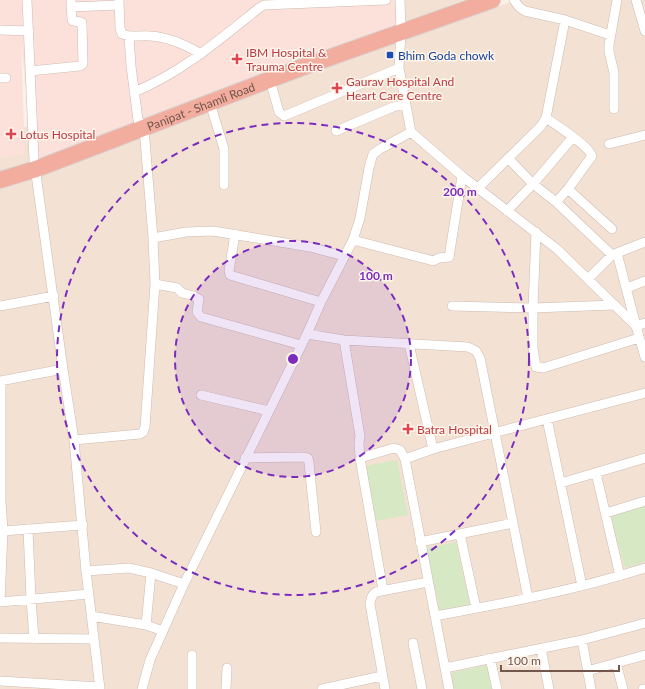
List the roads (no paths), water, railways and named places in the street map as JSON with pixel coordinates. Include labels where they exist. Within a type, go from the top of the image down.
[{"type":"highway","name":"Panipat - Shamli Road","points":[[141,124],[210,103],[401,28],[465,0]]},
{"type":"highway","name":"Panipat - Shamli Road","points":[[0,180],[301,58],[492,0]]},
{"type":"highway","name":"Panipat - Shamli Road","points":[[0,171],[35,165]]},
{"type":"street","points":[[0,681],[100,688],[86,571],[83,525],[74,440],[35,165],[27,0]]},
{"type":"street","points":[[134,92],[153,85],[201,54],[264,5],[386,0]]},
{"type":"street","points":[[400,0],[401,28],[398,68],[412,132],[462,176],[557,249],[616,306],[641,324]]},
{"type":"street","points":[[514,0],[519,8],[526,11],[565,20],[610,35]]},
{"type":"street","points":[[614,109],[614,73],[609,51],[610,35],[617,0]]},
{"type":"street","points":[[636,0],[645,31]]},
{"type":"street","points":[[30,72],[80,66],[83,64],[82,23],[72,20],[71,3],[119,2],[121,32],[124,35],[165,38],[191,48],[201,54]]},
{"type":"street","points":[[478,188],[509,159],[541,126],[546,118],[565,20]]},
{"type":"street","points":[[0,30],[29,31]]},
{"type":"street","points":[[74,440],[140,434],[144,430],[155,284],[153,238],[141,124],[134,92],[129,36]]},
{"type":"street","points":[[270,80],[279,112],[284,116],[398,68]]},
{"type":"street","points":[[210,103],[224,149],[224,185]]},
{"type":"street","points":[[336,131],[393,107],[405,104]]},
{"type":"street","points":[[546,118],[573,137],[590,152],[592,157],[568,189],[556,202]]},
{"type":"street","points":[[142,689],[150,660],[184,584],[307,334],[321,302],[353,240],[360,218],[373,154],[412,132]]},
{"type":"street","points":[[608,144],[645,135]]},
{"type":"street","points":[[507,211],[533,184],[573,137]]},
{"type":"street","points":[[509,159],[533,184],[556,202],[614,254],[641,324],[639,338],[645,356]]},
{"type":"street","points":[[353,240],[433,261],[439,258],[449,257],[462,176]]},
{"type":"street","points":[[568,189],[612,229]]},
{"type":"street","points":[[153,238],[200,231],[235,234],[310,247],[344,256]]},
{"type":"street","points":[[536,232],[533,308],[536,368],[543,368],[639,338]]},
{"type":"street","points":[[235,234],[229,271],[230,275],[321,302]]},
{"type":"street","points":[[588,279],[614,254],[645,242]]},
{"type":"street","points":[[627,288],[645,282]]},
{"type":"street","points":[[155,284],[177,288],[184,294],[196,297],[199,300],[197,312],[201,317],[301,345]]},
{"type":"street","points":[[0,306],[54,296]]},
{"type":"street","points":[[452,306],[533,308],[616,306]]},
{"type":"street","points":[[307,334],[344,340],[468,347],[476,350],[480,358],[528,598]]},
{"type":"street","points":[[344,340],[359,427],[360,458],[383,590]]},
{"type":"street","points":[[409,344],[433,449]]},
{"type":"street","points":[[63,369],[1,381],[1,501],[3,531],[0,602],[89,594]]},
{"type":"street","points":[[405,459],[433,449],[645,393]]},
{"type":"street","points":[[201,395],[269,411]]},
{"type":"street","points":[[547,419],[582,586]]},
{"type":"street","points":[[360,458],[394,448],[400,450],[405,459],[449,689]]},
{"type":"street","points":[[245,458],[308,458],[316,532]]},
{"type":"street","points":[[561,483],[645,458]]},
{"type":"street","points":[[596,473],[620,576]]},
{"type":"street","points":[[606,514],[645,501]]},
{"type":"street","points":[[420,542],[513,523]]},
{"type":"street","points":[[3,531],[83,525]]},
{"type":"street","points":[[28,528],[34,639]]},
{"type":"street","points":[[460,534],[476,608]]},
{"type":"street","points":[[86,571],[129,568],[151,572],[184,584]]},
{"type":"street","points":[[435,616],[582,586],[645,568]]},
{"type":"street","points":[[146,625],[151,572]]},
{"type":"street","points":[[385,689],[370,604],[373,595],[383,590],[428,582]]},
{"type":"street","points":[[91,616],[146,625],[163,631]]},
{"type":"street","points":[[445,668],[582,640],[645,623]]},
{"type":"street","points":[[0,638],[94,639]]},
{"type":"street","points":[[582,640],[591,689]]},
{"type":"street","points":[[413,643],[422,689]]},
{"type":"street","points":[[541,649],[549,689]]},
{"type":"street","points":[[192,655],[192,689]]},
{"type":"street","points":[[588,671],[645,655]]},
{"type":"street","points":[[490,658],[497,689]]},
{"type":"street","points":[[616,663],[623,689]]},
{"type":"street","points":[[226,689],[227,668]]},
{"type":"street","points":[[322,689],[382,676]]},
{"type":"place","name":"Bhim Goda chowk","points":[[390,55]]},
{"type":"place","name":"IBM Hospital & Trauma Centre","points":[[237,59]]},
{"type":"place","name":"Gaurav Hospital And Heart Care Centre","points":[[337,88]]},
{"type":"place","name":"Lotus Hospital","points":[[11,134]]},
{"type":"place","name":"Batra Hospital","points":[[408,429]]}]
